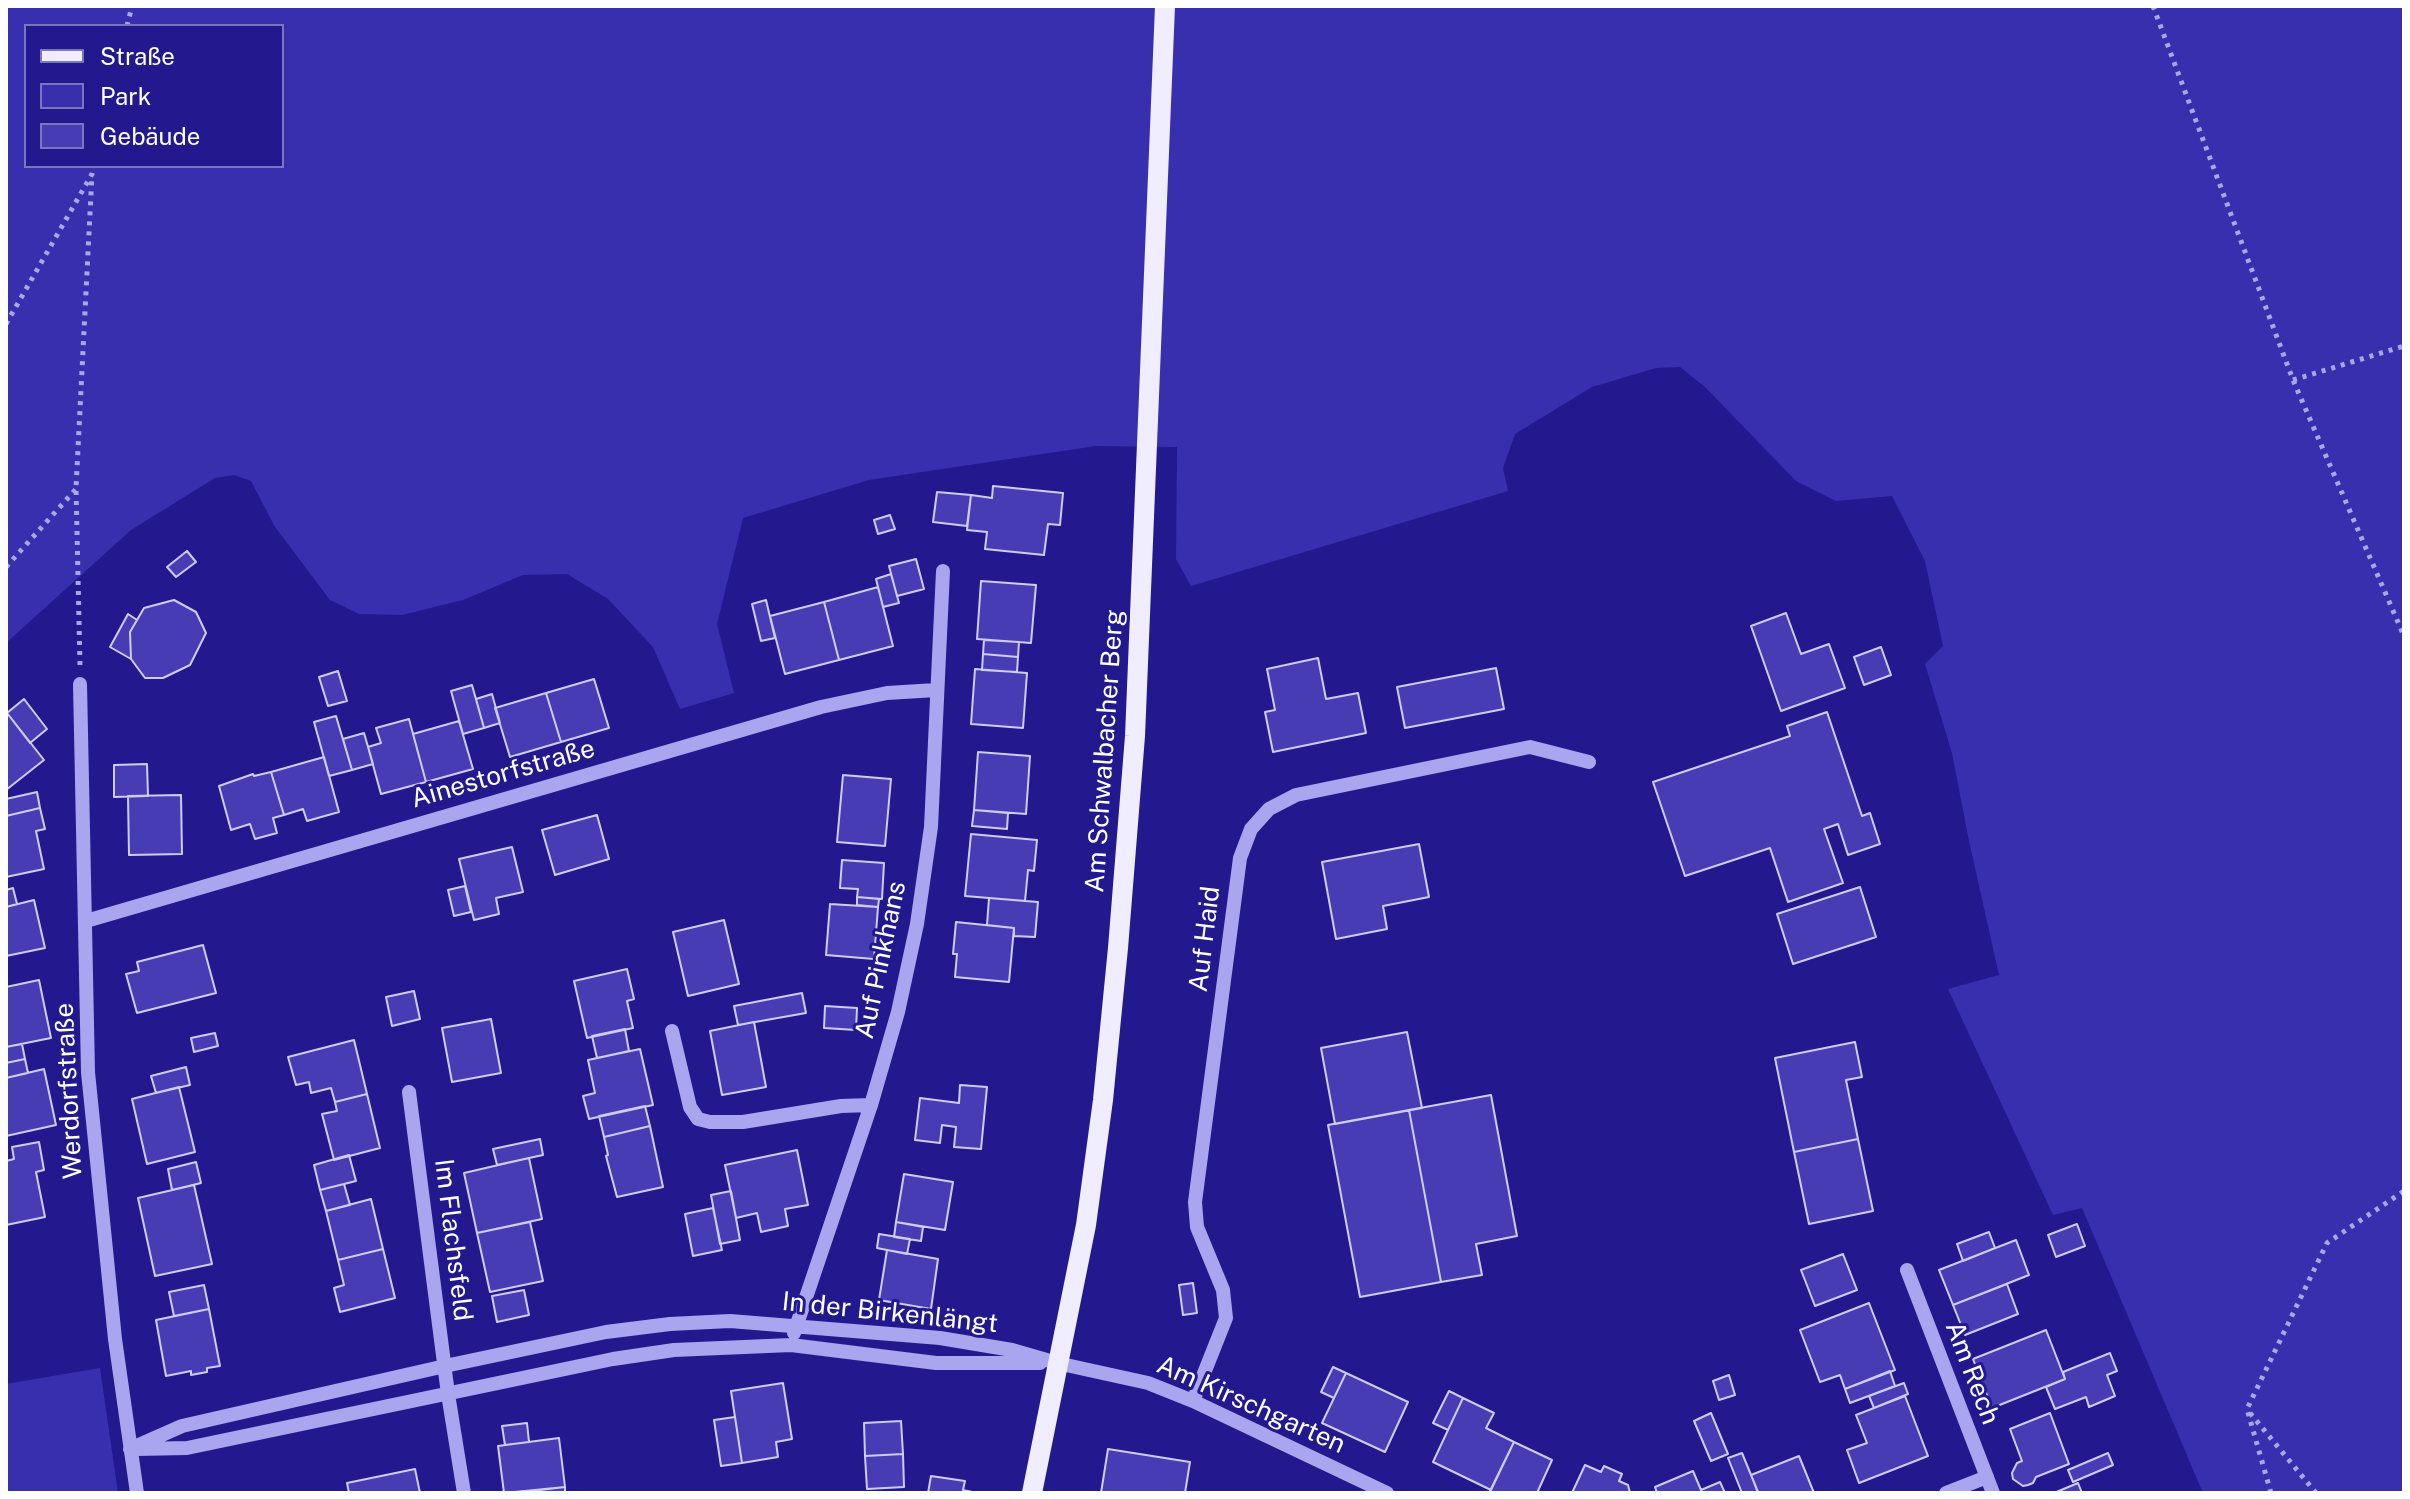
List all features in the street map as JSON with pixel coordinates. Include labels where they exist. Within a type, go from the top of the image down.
[{"type":"main road","name":"Am Schwalbacher Berg","points":[[1032,1493],[1086,1225],[1103,1100],[1118,948],[1136,721],[1165,6]]},
{"type":"street","name":"Auf Pinkhans","points":[[791,1345],[871,1105],[898,1012],[917,924],[931,827],[943,571]]},
{"type":"street","name":"Werdorfstraße","points":[[80,684],[88,1072],[106,1260],[137,1493]]},
{"type":"street","name":"Ainestorfstraße","points":[[86,921],[821,707],[887,693],[936,690]]},
{"type":"street","name":"Auf Haid","points":[[1193,1401],[1226,1318],[1223,1290],[1197,1227],[1195,1202],[1240,858],[1251,829],[1269,809],[1296,795],[1530,747],[1589,762]]},
{"type":"street","points":[[672,1031],[690,1107],[698,1119],[743,1122],[841,1106],[871,1105]]},
{"type":"street","name":"Im Flachsfeld","points":[[409,1092],[464,1493]]},
{"type":"street","name":"Am Rech","points":[[1907,1270],[1993,1493]]},
{"type":"street","name":"In der Birkenlängt","points":[[130,1449],[182,1426],[606,1332],[670,1324],[730,1321],[940,1338],[1012,1350],[1057,1363]]},
{"type":"street","name":"In der Birkenlängt","points":[[130,1449],[187,1448],[613,1359],[674,1350],[791,1345],[936,1363],[1057,1363]]},
{"type":"street","name":"Am Kirschgarten","points":[[1057,1363],[1148,1383],[1193,1401],[1379,1491]]},
{"type":"street","points":[[1946,1493],[1987,1477]]},
{"type":"path","points":[[2153,6],[2293,380],[2404,636]]},
{"type":"path","points":[[80,684],[76,488],[94,168]]},
{"type":"path","points":[[6,324],[92,174]]},
{"type":"path","points":[[2293,380],[2404,346]]},
{"type":"path","points":[[6,567],[76,488]]},
{"type":"path","points":[[2271,1493],[2247,1409],[2327,1243],[2404,1191]]},
{"type":"path","points":[[2247,1409],[2316,1493]]},
{"type":"green space","points":[[6,6],[2404,6],[2404,1493],[2203,1493],[2082,1208],[2053,1215],[1948,989],[1999,975],[1952,753],[1925,664],[1943,646],[1925,561],[1892,496],[1836,501],[1796,481],[1705,387],[1680,367],[1656,368],[1592,387],[1515,434],[1503,468],[1508,491],[1191,586],[1176,559],[1177,447],[1096,446],[869,480],[743,518],[717,624],[734,693],[680,709],[653,647],[608,599],[567,574],[523,575],[463,600],[402,615],[359,614],[330,600],[275,527],[251,481],[234,475],[215,478],[131,530],[6,643]]},
{"type":"green space","points":[[100,1368],[118,1493],[6,1493],[6,1384]]},
{"type":"building","points":[[993,486],[1063,493],[1060,525],[1048,524],[1044,555],[985,549],[987,532],[967,530],[971,495],[992,498]]},
{"type":"building","points":[[937,492],[971,495],[967,526],[933,522]]},
{"type":"building","points":[[890,515],[895,529],[878,534],[874,520]]},
{"type":"building","points":[[187,551],[196,562],[176,577],[167,567]]},
{"type":"building","points":[[916,559],[924,589],[897,596],[889,566]]},
{"type":"building","points":[[891,574],[899,603],[883,607],[876,579]]},
{"type":"building","points":[[981,581],[1036,585],[1031,643],[977,639]]},
{"type":"building","points":[[878,587],[893,646],[839,660],[824,602]]},
{"type":"building","points":[[174,600],[196,612],[206,633],[190,665],[163,678],[145,678],[131,659],[130,632],[144,608]]},
{"type":"building","points":[[766,600],[775,638],[761,641],[752,604]]},
{"type":"building","points":[[824,602],[839,660],[785,674],[770,616]]},
{"type":"building","points":[[1786,613],[1801,654],[1829,644],[1845,688],[1781,711],[1751,626]]},
{"type":"building","points":[[128,614],[137,620],[130,632],[131,659],[110,647]]},
{"type":"building","points":[[984,640],[1019,642],[1018,657],[983,654]]},
{"type":"building","points":[[1881,647],[1891,675],[1864,685],[1854,657]]},
{"type":"building","points":[[983,654],[1018,657],[1017,672],[982,670]]},
{"type":"building","points":[[1318,658],[1326,699],[1358,693],[1366,733],[1273,752],[1265,712],[1275,710],[1267,669]]},
{"type":"building","points":[[1496,668],[1504,709],[1405,728],[1397,687]]},
{"type":"building","points":[[975,669],[1027,673],[1023,728],[971,724]]},
{"type":"building","points":[[338,671],[347,701],[328,706],[319,677]]},
{"type":"building","points":[[594,679],[609,728],[561,742],[546,693]]},
{"type":"building","points":[[472,685],[484,728],[463,734],[451,691]]},
{"type":"building","points":[[546,693],[561,742],[510,757],[495,708]]},
{"type":"building","points":[[492,694],[500,723],[484,728],[476,699]]},
{"type":"building","points":[[24,699],[47,729],[30,743],[7,713]]},
{"type":"building","points":[[1827,712],[1862,816],[1870,813],[1880,844],[1848,855],[1838,824],[1824,829],[1843,883],[1788,902],[1770,848],[1685,876],[1653,782],[1790,736],[1787,726]]},
{"type":"building","points":[[6,714],[44,760],[6,790]]},
{"type":"building","points":[[336,716],[352,770],[329,776],[314,722]]},
{"type":"building","points":[[409,719],[426,782],[381,794],[368,747],[381,743],[376,728]]},
{"type":"building","points":[[459,721],[473,769],[426,782],[413,734]]},
{"type":"building","points":[[364,733],[373,764],[352,770],[343,739]]},
{"type":"building","points":[[978,752],[1030,756],[1026,814],[974,810]]},
{"type":"building","points":[[324,757],[339,812],[307,821],[303,809],[284,815],[271,772]]},
{"type":"building","points":[[147,764],[148,796],[114,797],[114,765]]},
{"type":"building","points":[[271,772],[284,815],[273,818],[277,833],[255,839],[250,824],[231,830],[219,786],[253,774]]},
{"type":"building","points":[[843,775],[891,779],[885,846],[837,842]]},
{"type":"building","points":[[37,792],[40,808],[6,816],[6,799]]},
{"type":"building","points":[[181,795],[182,854],[129,855],[128,796]]},
{"type":"building","points":[[40,808],[45,829],[36,831],[44,869],[6,877],[6,816]]},
{"type":"building","points":[[974,810],[1008,813],[1007,829],[972,826]]},
{"type":"building","points":[[597,815],[609,859],[555,875],[542,830]]},
{"type":"building","points":[[971,834],[1037,840],[1034,871],[1028,870],[1025,901],[965,896]]},
{"type":"building","points":[[1419,844],[1429,897],[1383,906],[1387,929],[1336,939],[1322,862]]},
{"type":"building","points":[[512,847],[523,892],[496,898],[499,914],[474,920],[459,859]]},
{"type":"building","points":[[842,860],[884,863],[882,899],[857,897],[858,889],[840,888]]},
{"type":"building","points":[[465,886],[471,912],[454,916],[448,890]]},
{"type":"building","points":[[1860,887],[1876,937],[1793,964],[1777,914]]},
{"type":"building","points":[[13,888],[17,904],[6,907],[6,890]]},
{"type":"building","points":[[857,897],[879,899],[878,907],[857,905]]},
{"type":"building","points":[[989,898],[1038,902],[1035,937],[1014,936],[1014,928],[987,925]]},
{"type":"building","points":[[34,900],[45,948],[6,956],[6,907]]},
{"type":"building","points":[[830,904],[878,907],[874,959],[826,955]]},
{"type":"building","points":[[724,920],[739,984],[688,996],[673,932]]},
{"type":"building","points":[[956,922],[1014,928],[1009,982],[955,977],[957,954],[953,954]]},
{"type":"building","points":[[203,945],[216,993],[137,1013],[126,974],[139,971],[137,962]]},
{"type":"building","points":[[627,969],[634,999],[627,1001],[633,1028],[587,1038],[574,981]]},
{"type":"building","points":[[39,980],[51,1038],[6,1047],[6,987]]},
{"type":"building","points":[[414,991],[420,1019],[392,1026],[386,997]]},
{"type":"building","points":[[802,993],[806,1013],[738,1025],[734,1006]]},
{"type":"building","points":[[825,1006],[857,1008],[856,1030],[824,1028]]},
{"type":"building","points":[[491,1019],[501,1073],[452,1082],[442,1028]]},
{"type":"building","points":[[754,1022],[766,1087],[722,1095],[710,1031]]},
{"type":"building","points":[[625,1029],[629,1051],[597,1058],[592,1036]]},
{"type":"building","points":[[1407,1032],[1422,1108],[1335,1124],[1321,1048]]},
{"type":"building","points":[[215,1033],[218,1046],[194,1052],[191,1038]]},
{"type":"building","points":[[354,1040],[367,1094],[335,1102],[331,1088],[311,1093],[309,1082],[296,1085],[288,1057]]},
{"type":"building","points":[[1855,1042],[1862,1077],[1846,1080],[1858,1139],[1794,1152],[1775,1058]]},
{"type":"building","points":[[22,1044],[25,1059],[6,1063],[6,1047]]},
{"type":"building","points":[[640,1049],[653,1105],[589,1119],[583,1096],[595,1093],[588,1060]]},
{"type":"building","points":[[25,1059],[28,1073],[6,1078],[6,1063]]},
{"type":"building","points":[[186,1067],[190,1085],[156,1093],[151,1076]]},
{"type":"building","points":[[44,1069],[56,1125],[6,1136],[6,1078]]},
{"type":"building","points":[[960,1085],[987,1087],[981,1149],[954,1147],[956,1127],[942,1125],[940,1143],[915,1140],[920,1098],[959,1103]]},
{"type":"building","points":[[179,1087],[195,1152],[147,1164],[132,1099]]},
{"type":"building","points":[[367,1094],[380,1148],[334,1160],[322,1114],[337,1111],[335,1102]]},
{"type":"building","points":[[1491,1095],[1517,1236],[1476,1244],[1482,1275],[1441,1282],[1409,1110]]},
{"type":"building","points":[[645,1106],[650,1126],[604,1137],[599,1116]]},
{"type":"building","points":[[1409,1110],[1441,1282],[1360,1297],[1328,1125]]},
{"type":"building","points":[[650,1126],[663,1187],[617,1197],[604,1137]]},
{"type":"building","points":[[540,1139],[543,1155],[497,1165],[493,1149]]},
{"type":"building","points":[[1858,1139],[1873,1211],[1809,1224],[1794,1152]]},
{"type":"building","points":[[39,1142],[44,1170],[36,1172],[45,1217],[6,1225],[6,1161],[14,1159],[12,1147]]},
{"type":"building","points":[[797,1150],[808,1205],[785,1209],[788,1226],[761,1232],[757,1213],[736,1218],[725,1165]]},
{"type":"building","points":[[349,1155],[356,1181],[320,1190],[314,1165]]},
{"type":"building","points":[[529,1158],[542,1219],[477,1233],[464,1173]]},
{"type":"building","points":[[196,1162],[201,1183],[172,1190],[168,1169]]},
{"type":"building","points":[[904,1174],[953,1182],[945,1230],[896,1222]]},
{"type":"building","points":[[344,1184],[350,1205],[326,1211],[320,1190]]},
{"type":"building","points":[[194,1185],[212,1264],[155,1276],[138,1198]]},
{"type":"building","points":[[731,1191],[740,1240],[720,1244],[711,1195]]},
{"type":"building","points":[[371,1199],[383,1249],[338,1260],[326,1211]]},
{"type":"building","points":[[713,1208],[722,1250],[693,1256],[685,1214]]},
{"type":"building","points":[[530,1222],[543,1281],[490,1292],[477,1233]]},
{"type":"building","points":[[896,1222],[923,1227],[921,1241],[894,1237]]},
{"type":"building","points":[[2077,1224],[2085,1246],[2056,1257],[2048,1235]]},
{"type":"building","points":[[1989,1232],[1995,1248],[1963,1261],[1957,1244]]},
{"type":"building","points":[[879,1234],[910,1239],[907,1254],[877,1248]]},
{"type":"building","points":[[2016,1240],[2029,1275],[1953,1305],[1939,1270]]},
{"type":"building","points":[[383,1249],[395,1298],[340,1312],[334,1288],[344,1285],[338,1260]]},
{"type":"building","points":[[887,1250],[938,1259],[931,1309],[879,1300]]},
{"type":"building","points":[[1843,1254],[1857,1290],[1815,1306],[1801,1270]]},
{"type":"building","points":[[1193,1283],[1197,1313],[1183,1315],[1179,1285]]},
{"type":"building","points":[[2007,1284],[2018,1314],[1965,1335],[1953,1305]]},
{"type":"building","points":[[204,1285],[209,1309],[174,1316],[169,1292]]},
{"type":"building","points":[[524,1290],[529,1315],[497,1322],[492,1296]]},
{"type":"building","points":[[1869,1303],[1895,1370],[1845,1389],[1840,1375],[1820,1382],[1800,1330]]},
{"type":"building","points":[[209,1309],[220,1366],[191,1375],[191,1371],[166,1376],[156,1320]]},
{"type":"building","points":[[2046,1330],[2065,1379],[1992,1408],[1973,1359]]},
{"type":"building","points":[[2110,1353],[2117,1371],[2107,1375],[2115,1396],[2089,1407],[2086,1397],[2055,1409],[2046,1387],[2065,1379],[2063,1372]]},
{"type":"building","points":[[1333,1367],[1346,1373],[1334,1398],[1321,1392]]},
{"type":"building","points":[[1890,1371],[1895,1386],[1850,1403],[1845,1389]]},
{"type":"building","points":[[1346,1373],[1408,1402],[1385,1452],[1322,1423]]},
{"type":"building","points":[[1729,1375],[1735,1395],[1719,1400],[1713,1381]]},
{"type":"building","points":[[783,1383],[792,1439],[776,1442],[778,1457],[742,1463],[731,1391]]},
{"type":"building","points":[[1904,1383],[1908,1394],[1874,1408],[1869,1396]]},
{"type":"building","points":[[1449,1391],[1463,1398],[1448,1430],[1433,1423]]},
{"type":"building","points":[[1905,1396],[1928,1456],[1859,1483],[1847,1450],[1867,1443],[1856,1415]]},
{"type":"building","points":[[1463,1398],[1494,1413],[1486,1428],[1514,1442],[1491,1490],[1433,1462]]},
{"type":"building","points":[[1711,1413],[1728,1454],[1711,1461],[1694,1421]]},
{"type":"building","points":[[2050,1413],[2069,1464],[2036,1477],[2033,1483],[2023,1486],[2013,1479],[2012,1473],[2017,1463],[2022,1461],[2010,1429]]},
{"type":"building","points":[[735,1417],[742,1463],[721,1466],[714,1420]]},
{"type":"building","points":[[901,1421],[903,1454],[865,1456],[864,1423]]},
{"type":"building","points":[[527,1423],[529,1442],[505,1445],[502,1426]]},
{"type":"building","points":[[559,1438],[565,1487],[504,1493],[498,1446]]},
{"type":"building","points":[[1514,1442],[1552,1460],[1537,1493],[1489,1493]]},
{"type":"building","points":[[1108,1449],[1190,1462],[1185,1493],[1101,1493]]},
{"type":"building","points":[[1742,1453],[1756,1493],[1742,1493],[1728,1458]]},
{"type":"building","points":[[2108,1453],[2113,1465],[2073,1482],[2068,1470]]},
{"type":"building","points":[[903,1454],[904,1487],[867,1489],[865,1456]]},
{"type":"building","points":[[1799,1456],[1814,1493],[1758,1493],[1751,1475]]},
{"type":"building","points":[[1585,1465],[1601,1472],[1604,1466],[1622,1474],[1619,1481],[1628,1485],[1630,1493],[1572,1493]]},
{"type":"building","points":[[415,1469],[420,1493],[349,1493],[347,1483]]},
{"type":"building","points":[[1693,1471],[1701,1490],[1720,1482],[1725,1493],[1657,1493],[1655,1487]]},
{"type":"building","points":[[931,1476],[965,1481],[963,1490],[977,1493],[928,1493]]},
{"type":"building","points":[[2078,1483],[2082,1493],[2054,1493]]},
{"type":"building","points":[[565,1487],[565,1493],[515,1493]]}]
